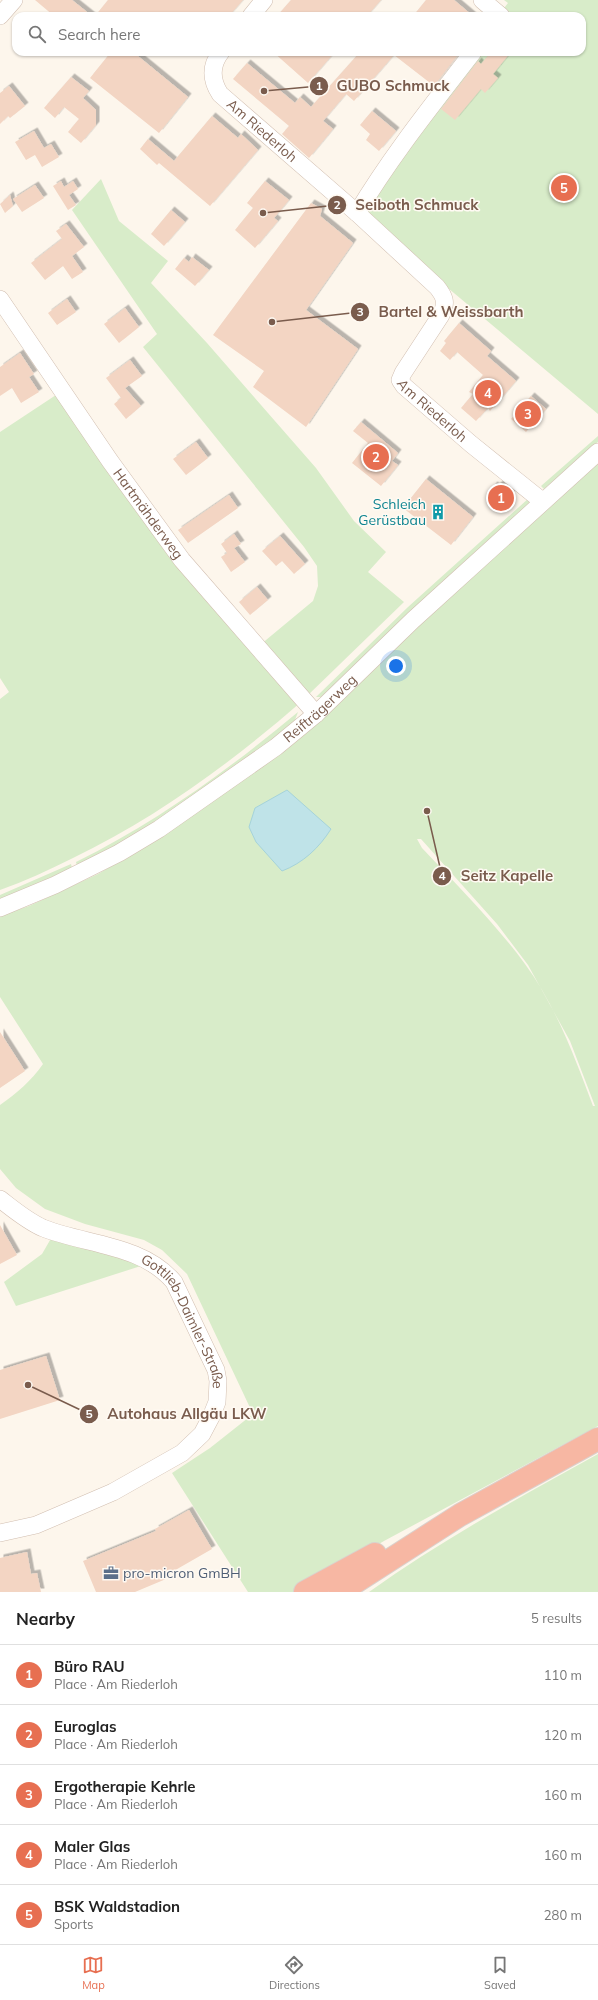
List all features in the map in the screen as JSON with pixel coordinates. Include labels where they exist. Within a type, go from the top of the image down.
[{"type":"highway","points":[[340,1592],[460,1515],[598,1439]]},
{"type":"highway","points":[[305,1592],[388,1547],[460,1515]]},
{"type":"highway","points":[[363,1592],[401,1565],[460,1515]]},
{"type":"street","points":[[0,16],[14,0]]},
{"type":"street","points":[[254,12],[264,0]]},
{"type":"street","points":[[482,0],[496,12]]},
{"type":"street","name":"Am Riederloh","points":[[219,56],[213,67],[212,77],[220,94],[358,213],[437,286],[446,300],[441,315],[403,373],[400,380],[404,386],[471,444],[542,501]]},
{"type":"street","points":[[358,213],[374,185],[470,56]]},
{"type":"street","name":"Hartmähderweg","points":[[0,299],[110,461],[182,560],[316,714]]},
{"type":"street","name":"Reifträgerweg","points":[[0,908],[79,874],[159,829],[245,770],[316,714],[413,620],[542,501],[598,452]]},
{"type":"street","name":"Gottlieb-Daimler-Straße","points":[[0,1198],[18,1213],[41,1227],[142,1257],[166,1272],[174,1282],[216,1370],[218,1381],[217,1402],[212,1417],[202,1434],[182,1453],[113,1492],[36,1525],[0,1533]]},
{"type":"green space","points":[[504,0],[598,0],[598,414],[442,283],[364,213],[474,56],[586,56],[586,12],[501,12],[508,3]]},
{"type":"green space","points":[[101,179],[119,221],[168,261],[151,283],[207,343],[316,468],[354,521],[386,552],[368,572],[404,602],[305,698],[260,645],[313,601],[318,586],[317,566],[304,547],[143,347],[157,334],[72,210]]},
{"type":"green space","points":[[59,393],[301,702],[275,725],[220,768],[163,807],[104,842],[73,858],[19,883],[0,890],[0,699],[9,692],[0,678],[0,432]]},
{"type":"green space","points":[[598,436],[598,442],[544,489],[541,486]]},
{"type":"green space","points":[[598,461],[598,1426],[384,1541],[297,1592],[248,1592],[172,1473],[210,1448],[253,1414],[187,1274],[162,1250],[144,1240],[85,1224],[45,1209],[16,1188],[0,1169],[0,1105],[34,1076],[43,1064],[0,997],[0,916],[29,906],[98,874],[171,831],[418,625]],"holes":[[[417,839],[421,839],[497,924],[528,965],[535,979],[501,933],[422,848]],[[554,1012],[570,1041],[595,1106],[593,1106],[572,1051]]]},
{"type":"green space","points":[[529,498],[532,501],[324,697],[316,697],[408,607]]},
{"type":"green space","points":[[298,712],[295,720],[264,746],[153,825],[77,866],[76,862],[135,830],[191,794]]},
{"type":"green space","points":[[71,864],[72,868],[0,900],[0,895]]},
{"type":"green space","points":[[53,1235],[144,1265],[16,1306],[4,1282],[42,1254]]},
{"type":"green space","points":[[598,1454],[598,1592],[369,1592],[453,1537]]},
{"type":"water","points":[[287,790],[331,829],[316,849],[297,864],[282,871],[256,842],[249,827],[255,808]]},
{"type":"building","points":[[35,0],[72,0],[87,12],[63,12],[49,12]]},
{"type":"building","points":[[108,0],[243,0],[232,12],[98,12]]},
{"type":"building","points":[[291,0],[381,0],[370,12],[280,12]]},
{"type":"building","points":[[426,0],[454,0],[468,12],[416,12]]},
{"type":"building","points":[[108,56],[138,56],[188,97],[159,133],[90,78]]},
{"type":"building","points":[[278,56],[332,56],[308,83]]},
{"type":"building","points":[[356,56],[393,56],[354,101],[346,94],[323,121],[333,129],[309,158],[282,134],[289,126],[233,79],[247,63],[295,103],[300,97],[311,107]]},
{"type":"building","points":[[395,56],[457,56],[434,86]]},
{"type":"building","points":[[488,56],[508,56],[493,74],[498,78],[485,93],[481,89],[455,120],[441,109],[478,61],[481,64]]},
{"type":"building","points":[[71,77],[89,91],[83,98],[96,110],[96,125],[81,143],[68,132],[79,119],[64,107],[55,118],[44,108]]},
{"type":"building","points":[[9,86],[25,106],[10,118],[8,116],[0,124],[0,93]]},
{"type":"building","points":[[372,111],[396,131],[379,151],[366,140],[370,134],[360,125]]},
{"type":"building","points":[[212,116],[238,138],[241,134],[258,150],[210,206],[159,163],[157,165],[140,149],[148,139],[174,161]]},
{"type":"building","points":[[34,131],[44,148],[51,144],[59,157],[42,167],[35,155],[26,160],[15,142]]},
{"type":"building","points":[[61,181],[64,187],[73,181],[78,189],[69,195],[76,205],[68,210],[53,186]]},
{"type":"building","points":[[265,181],[289,200],[274,218],[278,221],[255,248],[235,230],[253,208],[247,203]]},
{"type":"building","points":[[35,185],[44,198],[22,212],[13,199]]},
{"type":"building","points":[[10,195],[13,206],[5,213],[0,204]]},
{"type":"building","points":[[311,203],[322,209],[320,216],[353,243],[306,310],[358,349],[306,427],[253,387],[264,371],[213,335]]},
{"type":"building","points":[[171,210],[185,222],[164,246],[151,234]]},
{"type":"building","points":[[66,224],[84,247],[72,256],[83,272],[72,279],[63,266],[45,280],[31,263],[62,239],[56,231]]},
{"type":"building","points":[[192,257],[209,270],[195,286],[175,269],[184,258],[189,262]]},
{"type":"building","points":[[67,299],[76,312],[57,325],[48,313]]},
{"type":"building","points":[[125,308],[139,327],[119,343],[104,324]]},
{"type":"building","points":[[459,323],[491,351],[487,356],[516,381],[490,411],[488,408],[476,421],[461,408],[473,394],[469,392],[483,375],[457,352],[450,360],[440,351],[446,343],[444,341]]},
{"type":"building","points":[[20,353],[34,374],[29,377],[39,392],[21,403],[12,388],[0,396],[0,367]]},
{"type":"building","points":[[130,360],[142,376],[125,388],[141,406],[126,419],[114,404],[121,398],[106,378]]},
{"type":"building","points":[[531,396],[546,409],[526,432],[511,419]]},
{"type":"building","points":[[361,422],[398,453],[392,461],[398,465],[381,486],[352,463],[368,443],[353,431]]},
{"type":"building","points":[[196,442],[208,458],[186,475],[173,459]]},
{"type":"building","name":"Schleich Gerüstbau","points":[[426,479],[473,517],[451,545],[403,508]]},
{"type":"building","points":[[500,484],[505,484],[514,492],[501,504],[488,493],[494,485],[496,487]]},
{"type":"building","points":[[229,495],[238,508],[188,543],[178,530]]},
{"type":"building","points":[[234,534],[241,544],[234,548],[245,562],[231,572],[221,557],[227,553],[221,544]]},
{"type":"building","points":[[280,536],[305,564],[294,574],[282,561],[276,566],[262,551]]},
{"type":"building","points":[[257,587],[268,600],[250,615],[239,602]]},
{"type":"building","points":[[0,1032],[25,1071],[0,1088]]},
{"type":"building","points":[[0,1225],[17,1255],[0,1264]]},
{"type":"building","points":[[46,1356],[60,1400],[0,1419],[0,1370]]},
{"type":"building","points":[[189,1510],[212,1549],[165,1576],[166,1579],[135,1592],[96,1592],[83,1561],[156,1531],[155,1529]]},
{"type":"building","points":[[27,1552],[31,1574],[37,1573],[41,1592],[0,1592],[0,1558]]},
{"type":"place","name":"GUBO Schmuck","points":[[264,91]]},
{"type":"place","name":"BSK Waldstadion","points":[[564,188]]},
{"type":"place","name":"Seiboth Schmuck","points":[[263,213]]},
{"type":"place","name":"Bartel & Weissbarth","points":[[272,322]]},
{"type":"place","name":"Maler Glas","points":[[488,393]]},
{"type":"place","name":"Ergotherapie Kehrle","points":[[528,414]]},
{"type":"place","name":"Euroglas","points":[[376,457]]},
{"type":"place","name":"Büro RAU","points":[[501,498]]},
{"type":"place","name":"Schleich Gerüstbau","points":[[438,512]]},
{"type":"place","name":"Seitz Kapelle","points":[[427,811]]},
{"type":"place","name":"Autohaus Allgäu LKW","points":[[28,1385]]},
{"type":"place","name":"pro-micron GmBH","points":[[111,1573]]}]
